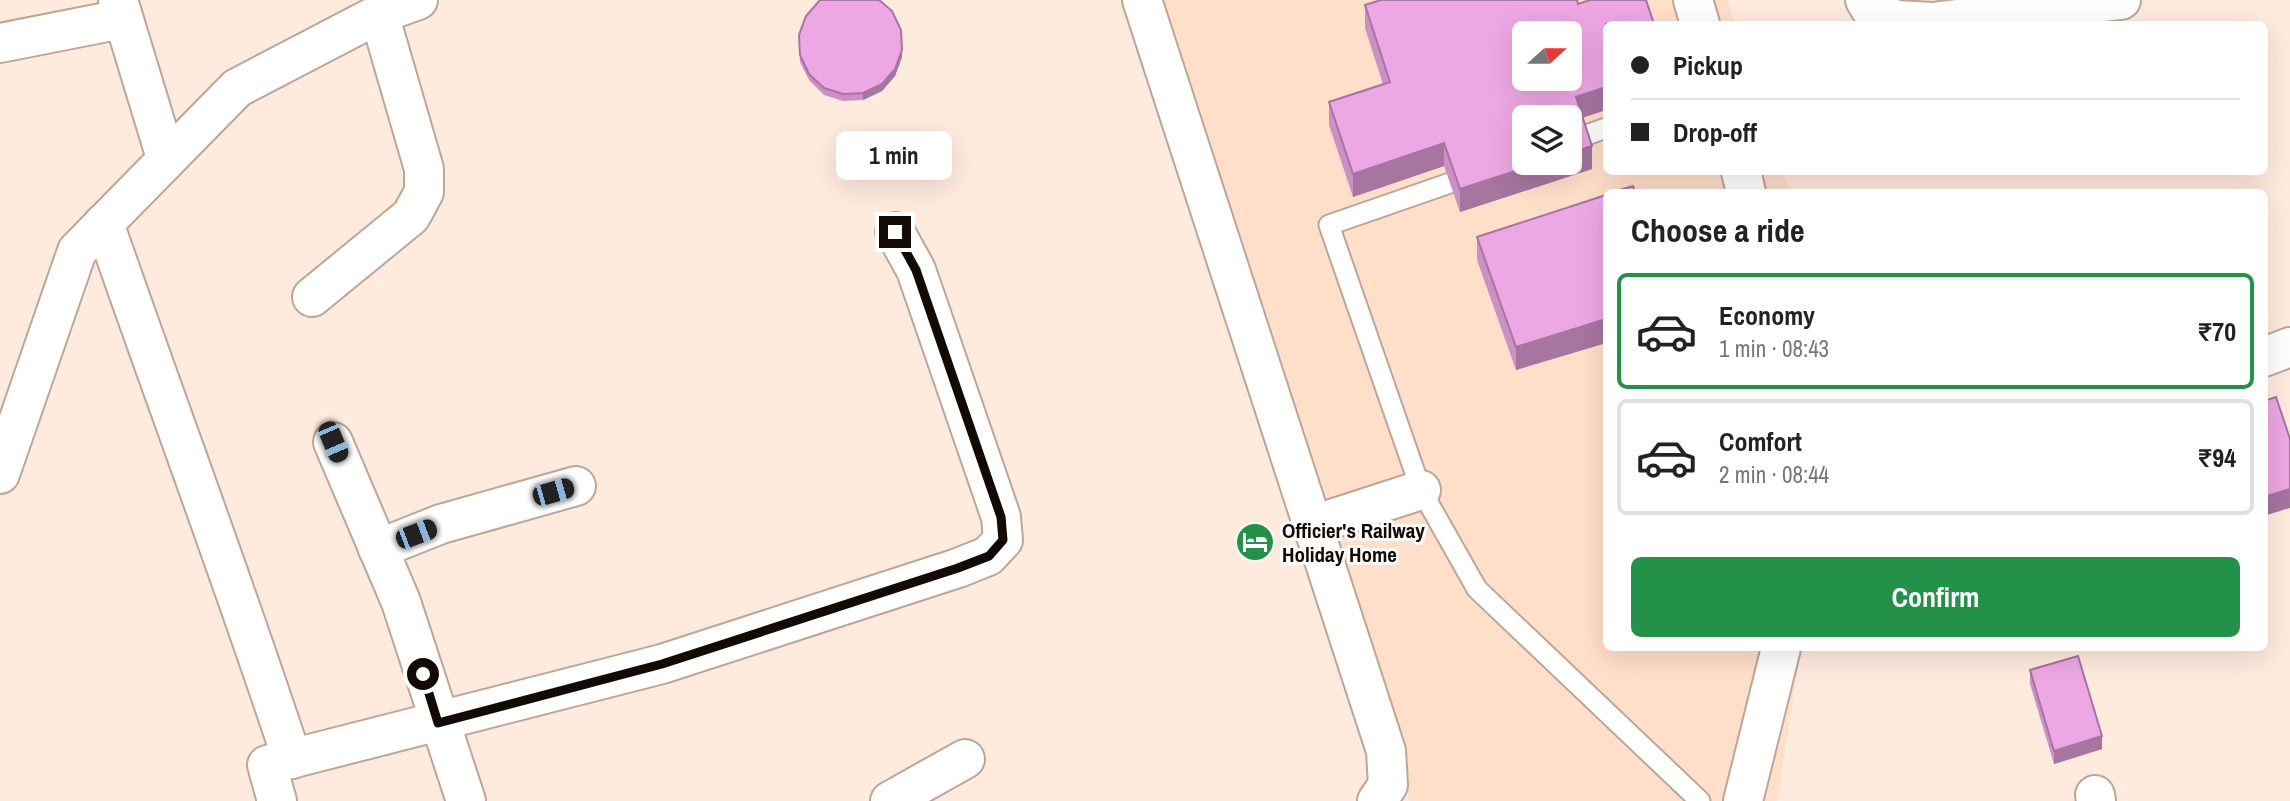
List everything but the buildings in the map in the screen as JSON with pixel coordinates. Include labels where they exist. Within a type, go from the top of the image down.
[{"type":"street","points":[[0,474],[77,251],[237,88],[379,15],[418,0]]},
{"type":"street","points":[[1143,0],[1386,751],[1388,785],[1377,801]]},
{"type":"street","points":[[1693,0],[1699,21]]},
{"type":"street","points":[[1865,0],[1871,10],[1897,20],[1914,21]]},
{"type":"street","points":[[1941,21],[2121,0]]},
{"type":"street","points":[[0,43],[120,10],[166,158]]},
{"type":"street","points":[[312,297],[411,216],[424,192],[424,169],[379,15]]},
{"type":"street","points":[[104,223],[185,455],[238,594],[292,759]]},
{"type":"street","points":[[277,801],[267,765],[662,664],[989,556],[1003,540],[1001,517],[916,270],[895,232]]},
{"type":"street","points":[[2268,355],[2290,347]]},
{"type":"street","points":[[333,442],[401,602],[438,723],[466,801]]},
{"type":"street","points":[[378,548],[441,524],[576,486]]},
{"type":"street","points":[[1313,525],[1421,490]]},
{"type":"street","points":[[1743,801],[1780,651]]},
{"type":"street","points":[[890,801],[965,758]]},
{"type":"lane","points":[[1582,137],[1603,129]]},
{"type":"lane","points":[[1450,183],[1329,225],[1421,490],[1477,589],[1700,801]]},
{"type":"shaded area","points":[[1156,0],[1727,0],[1734,21],[1603,21],[1603,175],[1784,175],[1789,189],[1603,189],[1603,651],[1801,651],[1777,801],[1410,801]]},
{"type":"place","name":"Officier's Railway Holiday Home","points":[[1255,542]]},
{"type":"route","points":[[423,674],[438,723],[662,664],[989,556],[1003,540],[1001,517],[916,270],[895,232]]}]
